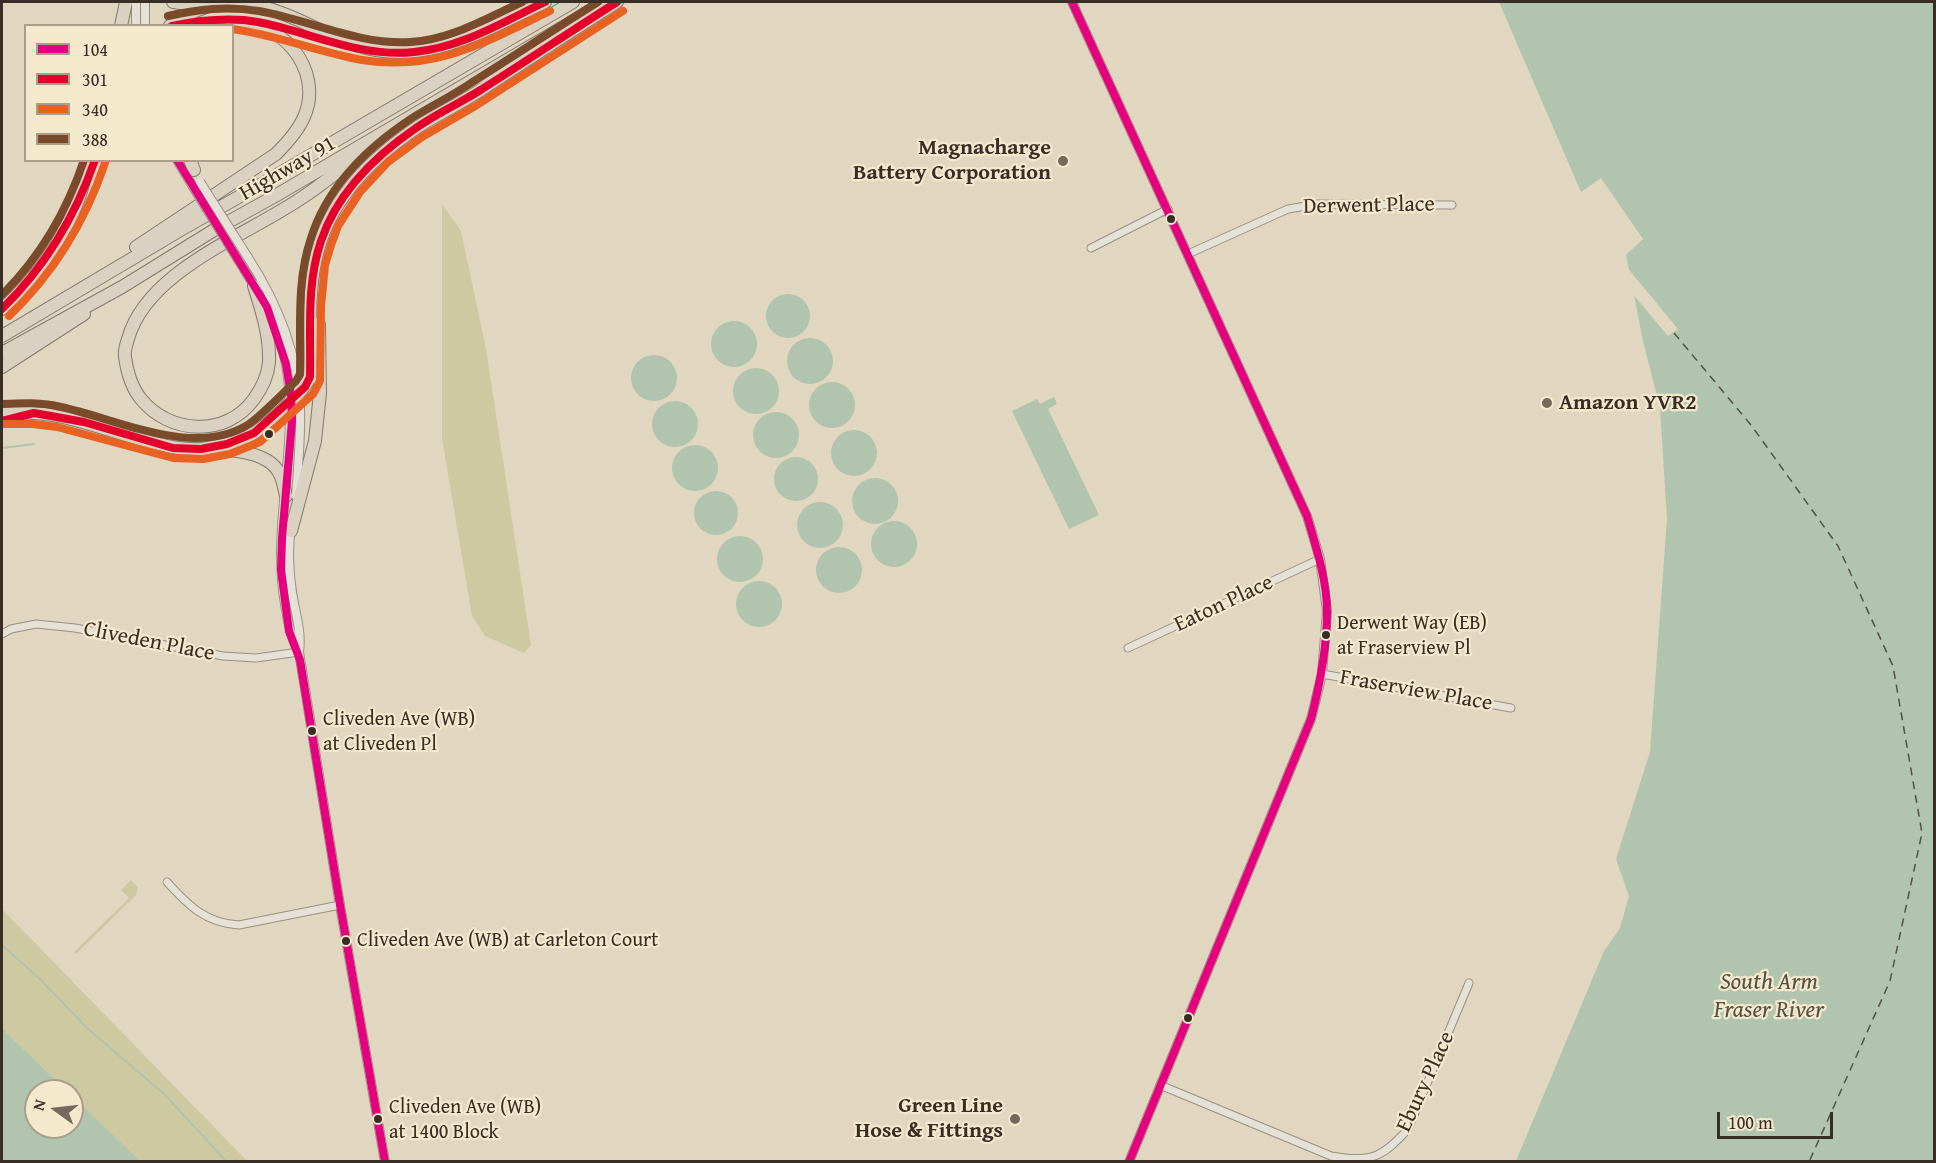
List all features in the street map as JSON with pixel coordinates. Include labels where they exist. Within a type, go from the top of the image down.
[{"type":"highway","points":[[121,24],[126,2]]},
{"type":"highway","points":[[172,2],[256,5],[356,45],[380,51],[412,52],[450,45],[545,2]]},
{"type":"highway","name":"Highway 91","points":[[2,336],[53,304],[573,2]]},
{"type":"highway","points":[[254,286],[268,339],[269,362],[260,391],[250,404],[225,421],[195,428],[174,423],[155,413],[140,398],[130,380],[124,354],[131,326],[166,282],[198,260],[303,197],[403,121],[606,2]]},
{"type":"highway","points":[[201,449],[227,444],[254,433],[305,387],[310,377],[311,296],[315,262],[332,212],[345,191],[369,165],[403,138],[617,2]]},
{"type":"highway","points":[[173,24],[191,13],[215,4]]},
{"type":"highway","points":[[53,304],[276,154],[305,116],[309,95],[308,76],[297,54],[282,37],[269,29],[234,25]]},
{"type":"highway","name":"Highway 91","points":[[2,352],[122,287],[219,226],[403,121]]},
{"type":"highway","points":[[2,309],[30,280],[61,234],[76,206],[88,162]]},
{"type":"highway","points":[[291,531],[315,441],[319,402],[319,298],[323,236]]},
{"type":"highway","points":[[2,367],[62,330],[122,287]]},
{"type":"highway","points":[[2,421],[34,413]]},
{"type":"highway","points":[[2,414],[34,413],[84,422],[173,448],[242,452],[274,466],[281,476],[286,496]]},
{"type":"street","points":[[136,2],[136,24]]},
{"type":"street","points":[[145,2],[145,24]]},
{"type":"street","points":[[1072,2],[1307,516],[1320,559],[1327,611],[1322,674],[1311,719],[1129,1161]]},
{"type":"street","points":[[179,162],[196,184],[274,302],[296,369],[281,563],[283,590],[292,640],[299,652]]},
{"type":"street","points":[[191,164],[196,184]]},
{"type":"street","name":"Derwent Place","points":[[1188,254],[1288,208],[1318,204],[1452,205]]},
{"type":"street","points":[[1091,248],[1168,209]]},
{"type":"street","points":[[243,258],[254,286],[276,328],[295,397],[299,448],[291,531],[292,590],[301,639],[299,652],[385,1161]]},
{"type":"street","name":"Eaton Place","points":[[1128,648],[1320,559]]},
{"type":"street","name":"Cliveden Place","points":[[2,634],[11,629],[36,624],[75,628],[224,656],[256,658],[299,652]]},
{"type":"street","name":"Fraserview Place","points":[[1322,674],[1511,708]]},
{"type":"street","points":[[167,882],[192,909],[214,921],[226,924],[239,925],[340,905]]},
{"type":"street","name":"Ebury Place","points":[[1160,1085],[1331,1156],[1351,1161],[1372,1159],[1392,1148],[1408,1130],[1469,983]]},
{"type":"shaded area","points":[[442,204],[461,231],[486,349],[531,645],[524,653],[485,636],[472,616],[442,438]]},
{"type":"shaded area","points":[[131,880],[138,888],[136,895],[76,954],[74,952],[129,898],[121,890]]},
{"type":"shaded area","points":[[2,909],[247,1161],[125,1161],[84,1122],[84,1079],[34,1079],[2,1051]]},
{"type":"water","name":"South Arm Fraser River","points":[[1499,2],[1934,2],[1934,1161],[1516,1161],[1604,951],[1620,928],[1629,896],[1616,859],[1650,752],[1667,519],[1660,408],[1643,341],[1626,255],[1643,239],[1601,178],[1581,192]]},
{"type":"water","points":[[788,294],[804,300],[810,316],[804,332],[788,338],[772,332],[766,316],[772,300]]},
{"type":"water","points":[[734,321],[743,322],[751,327],[756,335],[756,353],[751,361],[743,366],[734,367],[725,366],[717,361],[712,353],[711,344],[712,335],[717,327],[725,322]]},
{"type":"water","points":[[810,338],[826,345],[833,361],[826,377],[810,384],[794,377],[787,361],[794,345]]},
{"type":"water","points":[[654,355],[663,356],[671,361],[676,369],[676,387],[671,395],[663,400],[654,401],[645,400],[637,395],[632,387],[631,378],[632,369],[637,361],[645,356]]},
{"type":"water","points":[[761,368],[773,374],[778,382],[778,400],[773,408],[765,413],[751,414],[743,411],[736,404],[733,386],[736,378],[743,371]]},
{"type":"water","points":[[832,382],[848,389],[855,405],[848,421],[832,428],[816,421],[809,405],[816,389]]},
{"type":"water","points":[[1054,397],[1057,404],[1048,409],[1099,515],[1069,529],[1012,411],[1037,399],[1040,404]]},
{"type":"water","points":[[680,401],[692,407],[697,415],[697,433],[692,441],[684,446],[670,447],[662,444],[655,437],[652,419],[655,411],[662,404]]},
{"type":"water","points":[[776,412],[792,419],[799,435],[792,451],[776,458],[760,451],[753,435],[760,419]]},
{"type":"water","points":[[854,430],[870,437],[877,453],[870,469],[854,476],[838,469],[831,453],[838,437]]},
{"type":"water","points":[[695,445],[711,452],[718,468],[711,484],[695,491],[679,484],[672,468],[679,452]]},
{"type":"water","points":[[796,457],[805,458],[812,463],[817,470],[817,488],[812,495],[805,500],[796,501],[787,500],[780,495],[775,488],[774,479],[775,470],[780,463],[787,458]]},
{"type":"water","points":[[875,478],[891,485],[898,501],[891,517],[875,524],[859,517],[852,501],[859,485]]},
{"type":"water","points":[[716,491],[725,492],[732,497],[737,504],[737,522],[732,529],[725,534],[716,535],[707,534],[700,529],[695,522],[694,513],[695,504],[700,497],[707,492]]},
{"type":"water","points":[[820,502],[836,509],[843,525],[836,541],[820,548],[804,541],[797,525],[804,509]]},
{"type":"water","points":[[894,521],[910,528],[917,544],[910,560],[894,567],[878,560],[871,544],[878,528]]},
{"type":"water","points":[[740,536],[756,543],[763,559],[756,575],[740,582],[724,575],[717,559],[724,543]]},
{"type":"water","points":[[839,547],[855,554],[862,570],[855,586],[839,593],[823,586],[816,570],[823,554]]},
{"type":"water","points":[[759,581],[775,588],[782,604],[775,620],[759,627],[743,620],[736,604],[743,588]]},
{"type":"water","points":[[2,1029],[54,1079],[24,1079],[24,1139],[84,1139],[84,1107],[140,1161],[2,1161]]},
{"type":"pier","points":[[1626,266],[1678,329],[1668,336],[1631,292]]},
{"type":"waterway","points":[[2,448],[34,444]]},
{"type":"waterway","points":[[2,945],[40,979],[87,1028],[164,1094],[227,1162]]},
{"type":"ferry route","points":[[1674,333],[1751,425],[1838,546],[1893,666],[1922,833],[1890,981],[1809,1162]]},
{"type":"transit line","name":"388","points":[[168,16],[213,9],[247,9],[372,40],[410,42],[454,33],[522,2]]},
{"type":"transit line","name":"301","points":[[183,24],[215,20],[247,20],[355,48],[394,53],[414,52],[431,50],[465,40],[545,2]]},
{"type":"transit line","name":"388","points":[[2,404],[54,405],[131,427],[180,437],[204,438],[227,434],[249,424],[296,381],[300,374],[300,306],[306,255],[318,219],[338,185],[365,155],[396,129],[598,2]]},
{"type":"transit line","name":"301","points":[[2,421],[34,413],[84,422],[173,448],[201,449],[227,444],[254,433],[305,387],[310,377],[310,309],[316,258],[321,241],[337,207],[359,177],[372,163],[416,128],[479,91],[617,2]]},
{"type":"transit line","name":"104","points":[[1072,2],[1307,516],[1327,600],[1324,653],[1311,719],[1129,1162]]},
{"type":"transit line","name":"340","points":[[234,29],[362,60],[389,63],[413,62],[459,52],[550,11]]},
{"type":"transit line","name":"340","points":[[2,424],[57,427],[173,458],[203,459],[230,454],[260,442],[313,394],[320,381],[321,306],[325,265],[338,226],[360,192],[388,162],[422,137],[477,105],[623,11]]},
{"type":"transit line","name":"388","points":[[2,295],[28,265],[50,233],[69,197],[83,162]]},
{"type":"transit line","name":"301","points":[[2,309],[32,276],[57,240],[78,201],[94,162]]},
{"type":"transit line","name":"104","points":[[178,162],[267,307],[286,364],[292,420],[281,570],[289,631],[300,660],[385,1162]]},
{"type":"transit line","name":"340","points":[[9,316],[40,282],[66,246],[88,206],[105,163]]},
{"type":"place","name":"Magnacharge Battery Corporation","points":[[1063,161]]},
{"type":"place","name":"Amazon YVR2","points":[[1547,403]]},
{"type":"place","name":"Derwent Way (EB) at Fraserview Pl","points":[[1326,635]]},
{"type":"place","name":"Cliveden Ave (WB) at Cliveden Pl","points":[[312,731]]},
{"type":"place","name":"Cliveden Ave (WB) at Carleton Court","points":[[346,941]]},
{"type":"place","name":"Cliveden Ave (WB) at 1400 Block","points":[[378,1119]]},
{"type":"place","name":"Green Line Hose & Fittings","points":[[1015,1119]]}]
